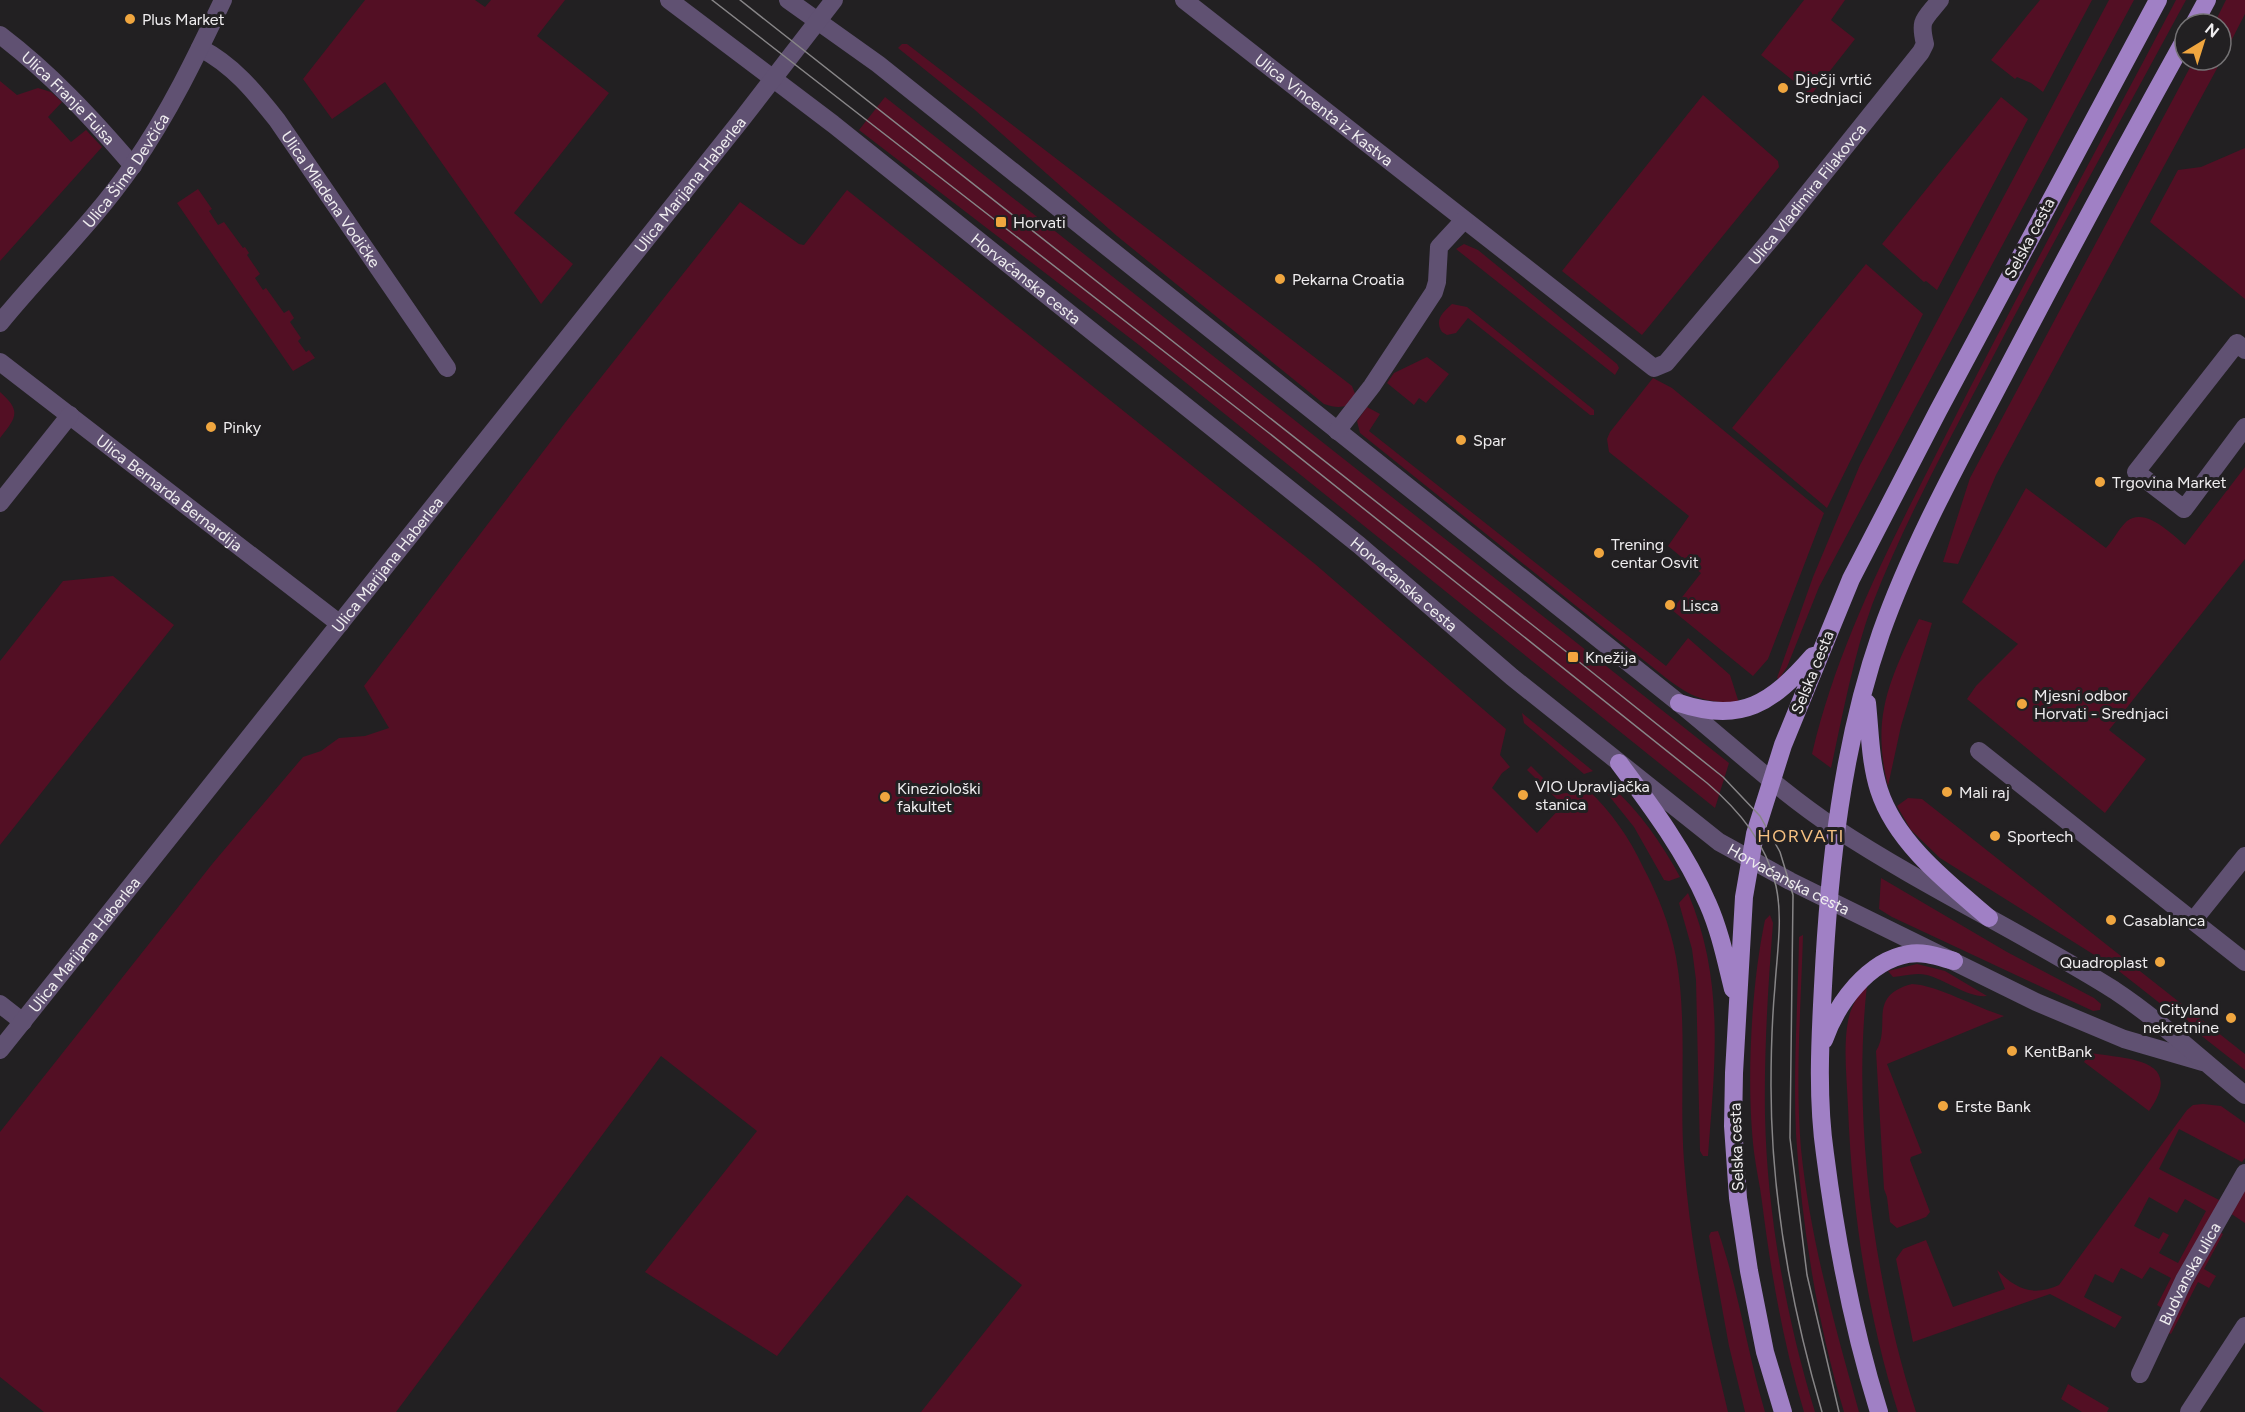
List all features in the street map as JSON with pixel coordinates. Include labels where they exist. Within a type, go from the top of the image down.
[{"type":"main road","name":"Selska cesta","points":[[1783,1412],[1765,1352],[1738,1197],[1733,1125],[1737,1007],[1749,859],[1772,780],[1821,648],[1890,503],[2158,0]]},
{"type":"main road","points":[[1879,1412],[1854,1322],[1824,1152],[1820,1050],[1829,900],[1836,829],[1865,686],[1897,591],[1929,522],[2091,208],[2173,61]]},
{"type":"main road","points":[[1679,703],[1712,712],[1749,708],[1781,690],[1821,648]]},
{"type":"main road","points":[[1865,686],[1875,776],[1883,801],[1892,818],[1937,871],[1989,918]]},
{"type":"main road","points":[[1619,763],[1668,832],[1696,879],[1718,932],[1737,1007]]},
{"type":"main road","points":[[1820,1050],[1827,1030],[1859,982],[1881,963],[1908,954],[1921,953],[1954,961]]},
{"type":"street","name":"Ulica Šime Devčića","points":[[0,323],[106,201],[132,166],[183,85],[223,0]]},
{"type":"street","name":"Horvaćanska cesta","points":[[669,0],[842,131],[1350,538],[1512,677],[1719,842],[1829,900],[2036,1002],[2096,1028],[2158,1050],[2203,1062]]},
{"type":"street","name":"Horvaćanska cesta","points":[[788,0],[878,64],[1836,829],[2124,997],[2169,1030],[2203,1062],[2245,1095]]},
{"type":"street","name":"Ulica Marijana Haberlea","points":[[0,1050],[774,79],[834,0]]},
{"type":"street","name":"Ulica Vincenta iz Kastva","points":[[1184,0],[1646,363]]},
{"type":"street","name":"Ulica Vladimira Filakovca","points":[[1646,363],[1654,368],[1666,363],[1776,233],[1921,52],[1925,44],[1921,32],[1922,23],[1940,0]]},
{"type":"street","name":"Ulica Franje Fuisa","points":[[0,35],[32,59],[60,86],[132,166]]},
{"type":"street","name":"Ulica Mladena Vodičke","points":[[200,48],[214,55],[250,85],[277,120],[447,368]]},
{"type":"street","points":[[1337,431],[1372,386],[1418,318],[1437,282],[1439,247],[1464,220]]},
{"type":"street","points":[[2245,350],[2237,343],[2136,472],[2184,509],[2245,428]]},
{"type":"street","name":"Ulica Bernarda Bernardija","points":[[0,362],[340,624]]},
{"type":"street","points":[[0,503],[70,415]]},
{"type":"street","points":[[1979,751],[2245,962]]},
{"type":"street","points":[[2193,921],[2245,856]]},
{"type":"street","points":[[0,1004],[22,1022]]},
{"type":"street","name":"Budvanska ulica","points":[[2140,1374],[2184,1281],[2245,1173]]},
{"type":"street","points":[[2189,1412],[2245,1326]]},
{"type":"shaded area","points":[[365,0],[475,0],[485,7],[491,0],[565,0],[537,36],[609,93],[514,213],[573,264],[541,304],[385,82],[332,119],[303,79]]},
{"type":"shaded area","points":[[1804,0],[1845,0],[1831,20],[1855,39],[1811,95],[1761,55]]},
{"type":"shaded area","points":[[2040,0],[2092,0],[2043,92],[2031,83],[2017,77],[2015,79],[1991,60]]},
{"type":"shaded area","points":[[2109,0],[2134,0],[1819,587],[1787,667],[1779,679],[1777,678],[1813,577],[1860,465]]},
{"type":"shaded area","points":[[2176,0],[2186,0],[2179,12],[2173,12],[2173,24],[2059,232],[1940,458],[1897,546],[1872,605],[1859,645],[1831,768],[1812,754],[1824,711],[1854,627],[1890,545],[2034,265]]},
{"type":"shaded area","points":[[2226,0],[2245,0],[2245,14],[2233,37],[2233,12],[2220,12]]},
{"type":"shaded area","points":[[902,44],[907,44],[1352,386],[1357,399],[1342,407],[1324,404],[1117,236],[975,110],[898,48]]},
{"type":"shaded area","points":[[2188,72],[2215,72],[1996,475],[1958,564],[1943,562],[1970,478]]},
{"type":"shaded area","points":[[0,81],[17,95],[38,88],[51,92],[62,102],[48,117],[71,142],[86,130],[102,147],[0,261]]},
{"type":"shaded area","points":[[1703,95],[1778,161],[1779,167],[1642,335],[1562,271]]},
{"type":"shaded area","points":[[885,97],[1729,763],[1715,808],[1139,345],[859,130]]},
{"type":"shaded area","points":[[2001,97],[2028,119],[1937,290],[1926,281],[1924,282],[1882,244]]},
{"type":"shaded area","points":[[2245,148],[2245,299],[2150,222],[2178,170],[2201,167]]},
{"type":"shaded area","points":[[198,189],[212,209],[209,211],[218,225],[224,222],[249,253],[247,255],[260,274],[255,278],[263,290],[266,288],[284,313],[289,310],[294,318],[290,322],[301,338],[298,341],[306,352],[309,350],[315,358],[293,371],[177,203]]},
{"type":"shaded area","name":"Kineziološki fakultet","points":[[847,190],[1315,564],[1506,729],[1500,755],[1510,767],[1502,773],[1492,788],[1537,833],[1563,805],[1527,770],[1531,766],[1559,794],[1588,790],[1619,826],[1638,857],[1658,899],[1676,957],[1682,1008],[1683,1136],[1687,1193],[1701,1288],[1728,1412],[921,1412],[1022,1285],[907,1195],[777,1356],[645,1272],[757,1131],[661,1056],[396,1412],[44,1412],[0,1377],[0,1132],[213,863],[303,757],[321,751],[339,738],[365,736],[389,728],[364,686],[568,419],[740,202],[799,244],[804,245]]},
{"type":"shaded area","points":[[1464,244],[1478,250],[1617,364],[1619,368],[1615,375],[1456,249]]},
{"type":"shaded area","points":[[1866,264],[1923,314],[1827,508],[1732,428]]},
{"type":"shaded area","points":[[1452,304],[1467,307],[1594,410],[1594,415],[1590,415],[1468,318],[1456,333],[1447,335],[1442,332],[1439,320]]},
{"type":"shaded area","points":[[1427,357],[1449,374],[1426,403],[1419,398],[1414,405],[1387,383],[1394,373]]},
{"type":"shaded area","points":[[1653,378],[1672,388],[1824,513],[1768,659],[1753,676],[1672,610],[1701,573],[1668,546],[1689,516],[1609,452],[1607,439],[1610,432]]},
{"type":"shaded area","points":[[0,392],[12,404],[14,415],[0,438]]},
{"type":"shaded area","points":[[1367,407],[1380,414],[1369,431],[1666,666],[1688,638],[1730,675],[1739,703],[1717,702],[1700,698],[1684,691],[1666,678],[1360,433],[1357,421]]},
{"type":"shaded area","points":[[2245,467],[2245,559],[2109,730],[2146,759],[2105,813],[1967,699],[1976,686],[2018,644],[1962,602],[2026,488],[2106,548],[2127,521],[2142,517],[2166,529],[2185,545]]},
{"type":"shaded area","points":[[113,576],[174,625],[0,845],[0,661],[63,581]]},
{"type":"shaded area","points":[[1919,619],[1932,623],[1901,726],[1888,786],[1881,740],[1882,719],[1899,661]]},
{"type":"shaded area","points":[[1522,713],[1593,771],[1584,774],[1524,723]]},
{"type":"shaded area","points":[[1610,785],[1649,828],[1680,877],[1669,881],[1664,880],[1634,827],[1602,787]]},
{"type":"shaded area","points":[[1908,798],[1922,799],[2245,1054],[2245,1070],[2115,968],[1940,858],[1911,830],[1897,806]]},
{"type":"shaded area","points":[[1881,878],[2007,952],[2094,998],[2101,1004],[2100,1010],[2093,1011],[1892,917],[1879,909]]},
{"type":"shaded area","points":[[1688,893],[1708,958],[1712,990],[1715,1055],[1708,1156],[1703,1156],[1700,1151],[1696,980],[1692,949],[1679,903]]},
{"type":"shaded area","points":[[1770,915],[1773,923],[1767,1019],[1765,1115],[1770,1190],[1787,1302],[1815,1412],[1804,1412],[1790,1360],[1774,1281],[1754,1152],[1750,1097],[1753,1005],[1760,946],[1765,920]]},
{"type":"shaded area","points":[[1803,935],[1798,1069],[1801,1149],[1817,1249],[1832,1315],[1859,1412],[1844,1412],[1834,1378],[1812,1274],[1802,1204],[1796,1134],[1795,1085],[1799,937]]},
{"type":"shaded area","points":[[1917,964],[1945,971],[1987,996],[1965,992],[1927,975],[1893,977],[1888,971]]},
{"type":"shaded area","points":[[1912,984],[1945,992],[2004,1016],[1887,1064],[1922,1153],[1911,1157],[1910,1160],[1930,1212],[1926,1217],[1897,1228],[1890,1222],[1884,1189],[1876,1051],[1882,1032],[1885,1004],[1889,996],[1898,989]]},
{"type":"shaded area","points":[[1867,985],[1862,1091],[1870,1201],[1889,1310],[1916,1412],[1898,1412],[1878,1337],[1857,1223],[1850,1146],[1846,1042],[1851,1010]]},
{"type":"shaded area","points":[[2090,1053],[2135,1060],[2147,1064],[2156,1071],[2161,1080],[2159,1094],[2149,1111],[2084,1062]]},
{"type":"shaded area","points":[[2193,1105],[2221,1106],[2245,1123],[2245,1158],[2242,1162],[2179,1129],[2159,1169],[2221,1201],[2162,1308],[2157,1305],[2171,1278],[2150,1267],[2142,1279],[2121,1268],[2113,1283],[2095,1274],[2084,1297],[2122,1317],[2115,1328],[2050,1294],[1913,1342],[1896,1259],[1903,1249],[1926,1240],[1953,1307],[2005,1289],[1997,1270],[2011,1282],[2033,1291],[2050,1289],[2059,1285],[2187,1110]],"holes":[[[2149,1197],[2177,1213],[2185,1199],[2206,1211],[2178,1263],[2159,1253],[2169,1235],[2163,1232],[2159,1239],[2134,1226]]]},
{"type":"shaded area","points":[[2245,1189],[2245,1223],[2230,1213]]},
{"type":"shaded area","points":[[1718,1231],[1732,1276],[1765,1412],[1745,1412],[1729,1346],[1709,1236],[1711,1232]]},
{"type":"shaded area","points":[[2220,1232],[2223,1234],[2204,1269],[2216,1276],[2209,1288],[2198,1282],[2171,1334],[2167,1332]]},
{"type":"shaded area","points":[[2068,1384],[2109,1408],[2107,1412],[2082,1412],[2061,1399]]},
{"type":"tram line","points":[[712,0],[1269,433],[1707,783],[1741,817],[1766,856],[1772,870],[1778,898],[1779,936],[1771,1061],[1775,1169],[1792,1292],[1822,1412]]},
{"type":"tram line","points":[[740,0],[1573,657],[1723,777],[1760,816],[1780,852],[1793,895],[1790,1138],[1807,1275],[1839,1412]]},
{"type":"place","name":"Plus Market","points":[[130,19]]},
{"type":"place","name":"Dječji vrtić Srednjaci","points":[[1783,88]]},
{"type":"place","name":"Horvati","points":[[1001,222]]},
{"type":"place","name":"Pekarna Croatia","points":[[1280,279]]},
{"type":"place","name":"Pinky","points":[[211,427]]},
{"type":"place","name":"Spar","points":[[1461,440]]},
{"type":"place","name":"Trgovina Market","points":[[2100,482]]},
{"type":"place","name":"Trening centar Osvit","points":[[1599,553]]},
{"type":"place","name":"Lisca","points":[[1670,605]]},
{"type":"place","name":"Knežija","points":[[1573,657]]},
{"type":"place","name":"Mjesni odbor Horvati - Srednjaci","points":[[2022,704]]},
{"type":"place","name":"Mali raj","points":[[1947,792]]},
{"type":"place","name":"VIO Upravljačka stanica","points":[[1523,795]]},
{"type":"place","name":"Kineziološki fakultet","points":[[885,797]]},
{"type":"place","name":"Sportech","points":[[1995,836]]},
{"type":"place","name":"Casablanca","points":[[2111,920]]},
{"type":"place","name":"Quadroplast","points":[[2160,962]]},
{"type":"place","name":"Cityland nekretnine","points":[[2231,1018]]},
{"type":"place","name":"KentBank","points":[[2012,1051]]},
{"type":"place","name":"Erste Bank","points":[[1943,1106]]},
{"type":"district","name":"HORVATI","points":[[1801,836]]}]
